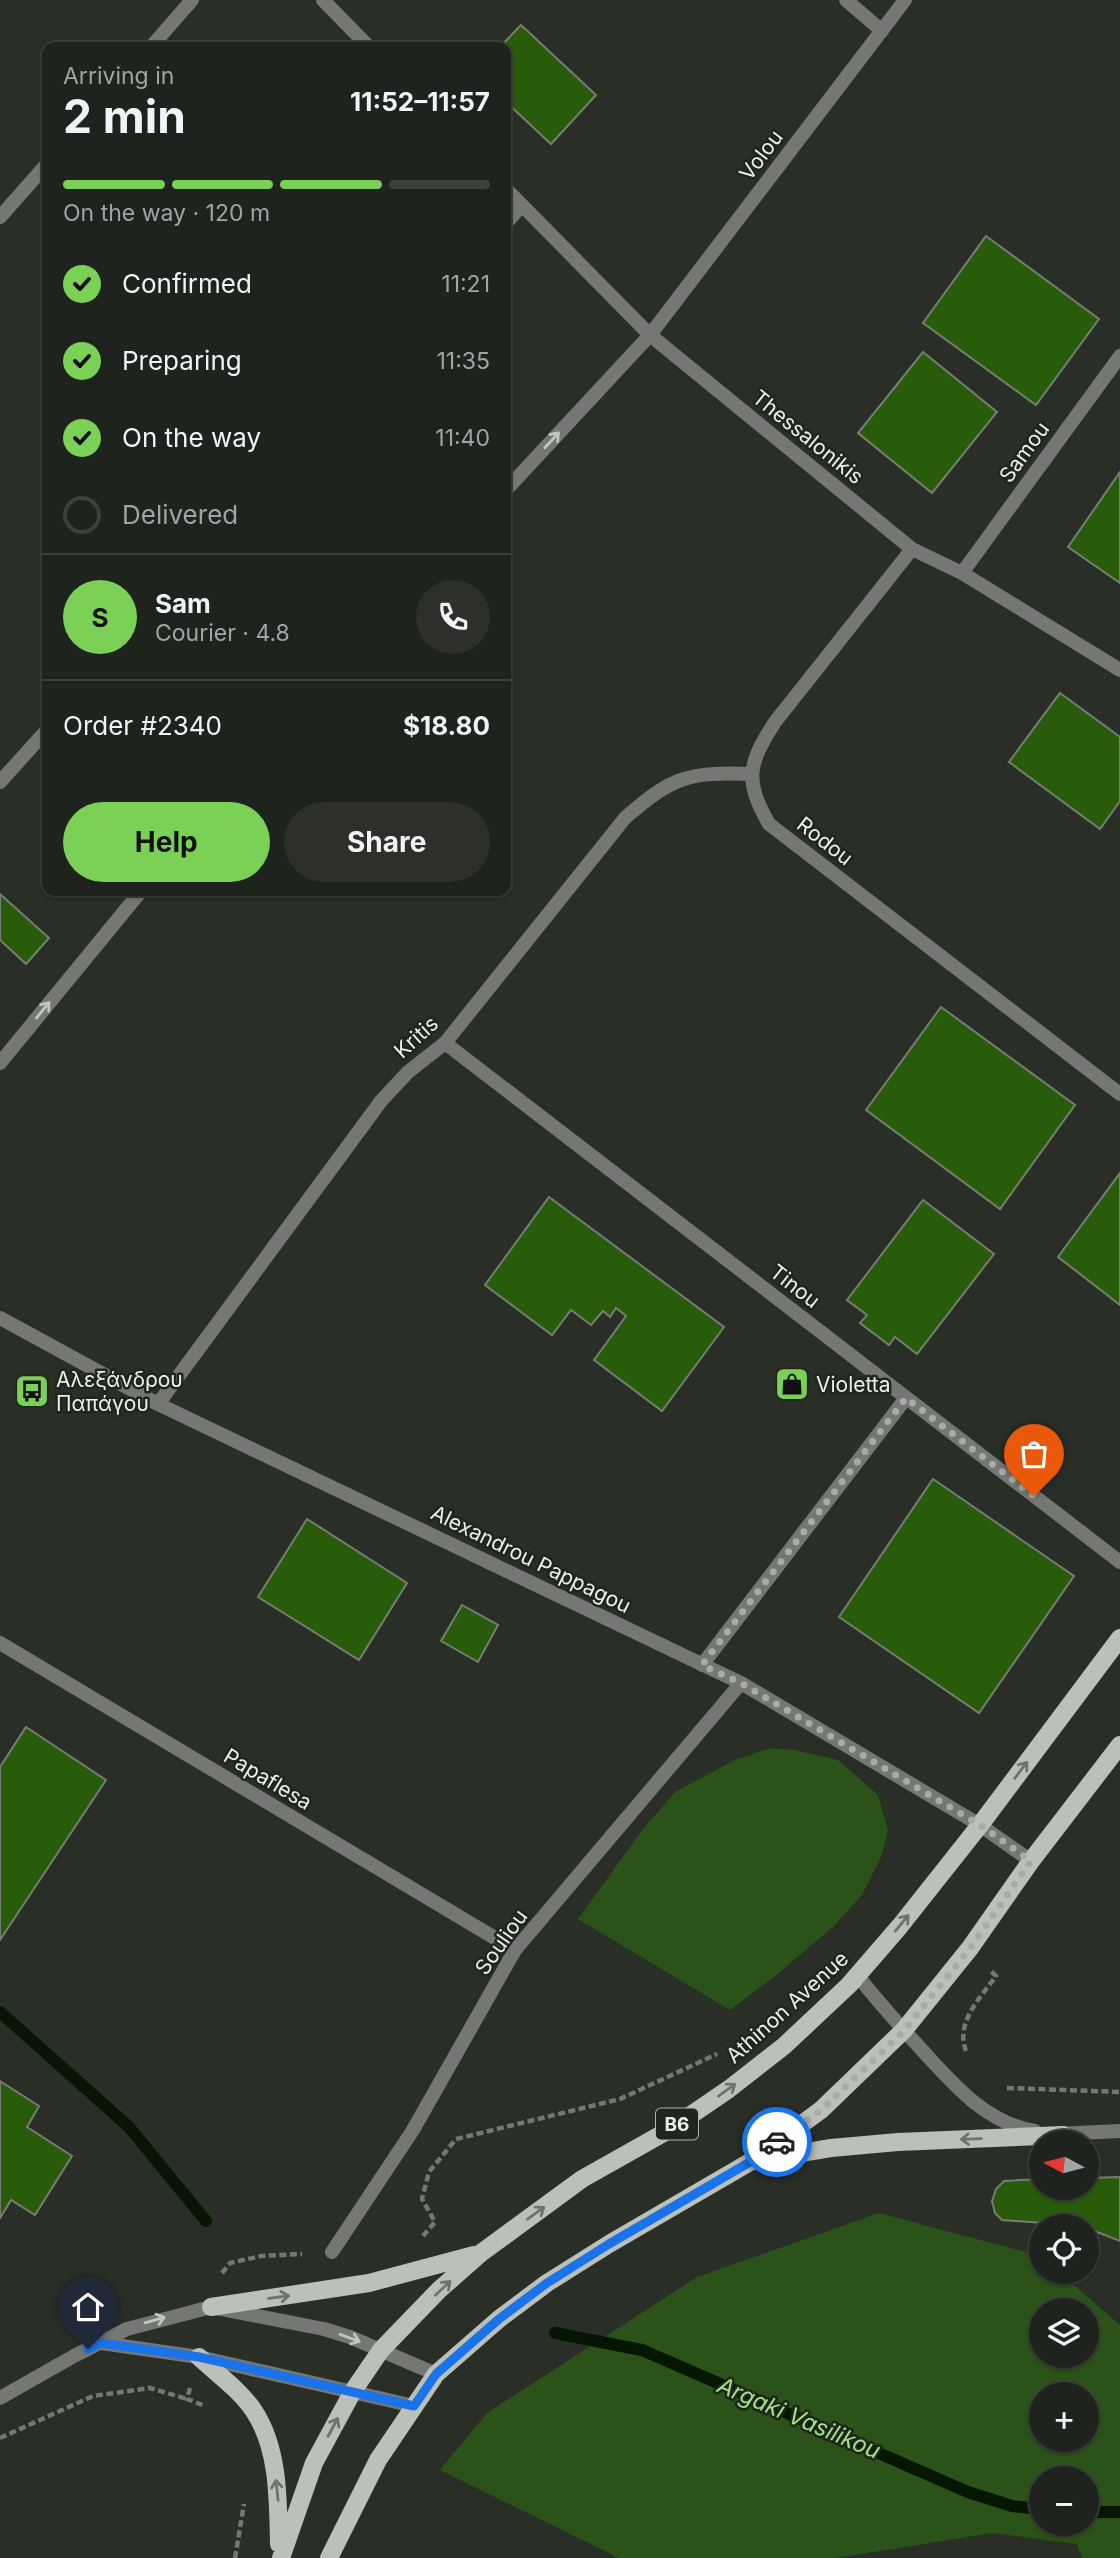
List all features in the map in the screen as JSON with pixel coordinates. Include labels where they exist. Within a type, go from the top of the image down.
[{"type":"main road","name":"Athinon Avenue","points":[[353,2391],[381,2350],[439,2290],[481,2253],[582,2179],[669,2130],[729,2089],[784,2046],[858,1976],[980,1825],[1120,1638]]},
{"type":"main road","points":[[328,2558],[363,2486],[436,2374],[499,2319],[547,2283],[750,2162],[821,2110],[904,2031],[970,1948],[1031,1861],[1120,1745]]},
{"type":"main road","points":[[750,2162],[831,2148],[898,2141],[1029,2136]]},
{"type":"main road","points":[[211,2307],[369,2283],[481,2253]]},
{"type":"main road","points":[[199,2357],[241,2395],[263,2427],[271,2452],[278,2492],[280,2558]]},
{"type":"main road","name":"B6","points":[[280,2558],[314,2463],[353,2391]]},
{"type":"street","points":[[154,42],[192,0]]},
{"type":"street","points":[[323,0],[364,42]]},
{"type":"street","points":[[846,0],[882,31]]},
{"type":"street","name":"Volou","points":[[511,485],[650,335],[905,0]]},
{"type":"street","points":[[0,217],[42,170]]},
{"type":"street","name":"Thessalonikis","points":[[511,194],[650,335],[912,548],[962,573],[1120,670]]},
{"type":"street","points":[[511,217],[522,205]]},
{"type":"street","name":"Samou","points":[[962,573],[1120,356]]},
{"type":"street","points":[[751,774],[758,747],[775,722],[912,548]]},
{"type":"street","points":[[0,782],[42,736]]},
{"type":"street","name":"Kritis","points":[[158,1404],[381,1101],[408,1072],[445,1043],[625,818],[656,791],[680,779],[718,773],[751,774]]},
{"type":"street","name":"Rodou","points":[[751,774],[756,801],[769,824],[1120,1094]]},
{"type":"street","points":[[0,1063],[137,896]]},
{"type":"street","name":"Tinou","points":[[445,1043],[1120,1562]]},
{"type":"street","name":"Alexandrou Pappagou","points":[[0,1318],[158,1404],[741,1683],[980,1825],[1031,1861]]},
{"type":"street","points":[[702,1665],[906,1398]]},
{"type":"street","name":"Papaflesa","points":[[0,1643],[515,1950]]},
{"type":"street","name":"Souliou","points":[[332,2252],[413,2130],[515,1950],[741,1683]]},
{"type":"street","points":[[858,1976],[904,2031],[963,2094],[980,2108],[1019,2128],[1032,2130]]},
{"type":"street","points":[[1099,2132],[1120,2131]]},
{"type":"street","points":[[0,2398],[127,2329],[211,2307],[314,2327],[381,2350],[436,2374]]},
{"type":"street","points":[[101,2343],[199,2357],[414,2406]]},
{"type":"path","points":[[0,2438],[93,2396],[150,2388],[187,2399]]},
{"type":"green space","points":[[771,1748],[838,1760],[878,1795],[888,1831],[881,1857],[862,1895],[834,1926],[730,2010],[578,1919],[643,1829],[675,1792],[735,1760]]},
{"type":"green space","points":[[879,2213],[1029,2253],[1029,2284],[1073,2284],[1089,2298],[1029,2298],[1029,2368],[1099,2368],[1099,2307],[1120,2325],[1120,2558],[1082,2558],[1077,2544],[992,2533],[836,2558],[619,2558],[440,2470],[487,2413],[697,2277]]},
{"type":"building","points":[[521,25],[596,95],[551,144],[511,107],[511,42],[505,42]]},
{"type":"building","points":[[986,236],[1099,319],[1036,405],[923,323]]},
{"type":"building","points":[[923,352],[997,412],[932,493],[858,433]]},
{"type":"building","points":[[1120,472],[1120,583],[1068,547]]},
{"type":"building","points":[[1060,693],[1120,737],[1120,801],[1100,829],[1009,762]]},
{"type":"building","points":[[0,894],[49,938],[26,964],[0,940]]},
{"type":"building","points":[[941,1007],[1075,1105],[1000,1209],[866,1110]]},
{"type":"building","points":[[1120,1173],[1120,1305],[1058,1257]]},
{"type":"building","points":[[549,1197],[724,1327],[662,1411],[594,1360],[626,1316],[616,1308],[610,1317],[603,1311],[591,1325],[571,1310],[552,1335],[485,1285]]},
{"type":"building","points":[[923,1200],[994,1254],[917,1354],[895,1337],[889,1345],[860,1323],[867,1315],[847,1300]]},
{"type":"building","points":[[933,1479],[1074,1576],[979,1713],[839,1617]]},
{"type":"building","points":[[307,1519],[407,1583],[359,1660],[258,1597]]},
{"type":"building","points":[[462,1605],[498,1625],[478,1662],[441,1641]]},
{"type":"building","points":[[26,1727],[106,1780],[0,1940],[0,1767]]},
{"type":"building","points":[[0,2081],[39,2106],[27,2127],[72,2156],[35,2215],[11,2200],[0,2218]]},
{"type":"building","points":[[1120,2177],[1120,2241],[1099,2233],[1099,2214],[1029,2214],[1029,2222],[1002,2220],[995,2213],[992,2201],[996,2189],[1004,2181],[1029,2180],[1029,2200],[1099,2200],[1099,2178]]},
{"type":"waterway","name":"Argaki Vasilikou","points":[[0,2012],[129,2127],[206,2221]]},
{"type":"waterway","name":"Argaki Vasilikou","points":[[555,2333],[642,2350],[968,2492],[1012,2506],[1029,2508]]},
{"type":"waterway","name":"Argaki Vasilikou","points":[[1099,2512],[1120,2512]]},
{"type":"way so far","points":[[777,2142],[821,2110],[904,2031],[970,1948],[1031,1861],[980,1825],[741,1683],[702,1665],[906,1398],[1034,1496]]},
{"type":"place","name":"Violetta","points":[[792,1384]]},
{"type":"place","name":"Αλεξάνδρου Παπάγου","points":[[32,1391]]},
{"type":"route","points":[[88,2349],[101,2343],[199,2357],[414,2406],[436,2374],[499,2319],[547,2283],[750,2162],[777,2142]]}]
